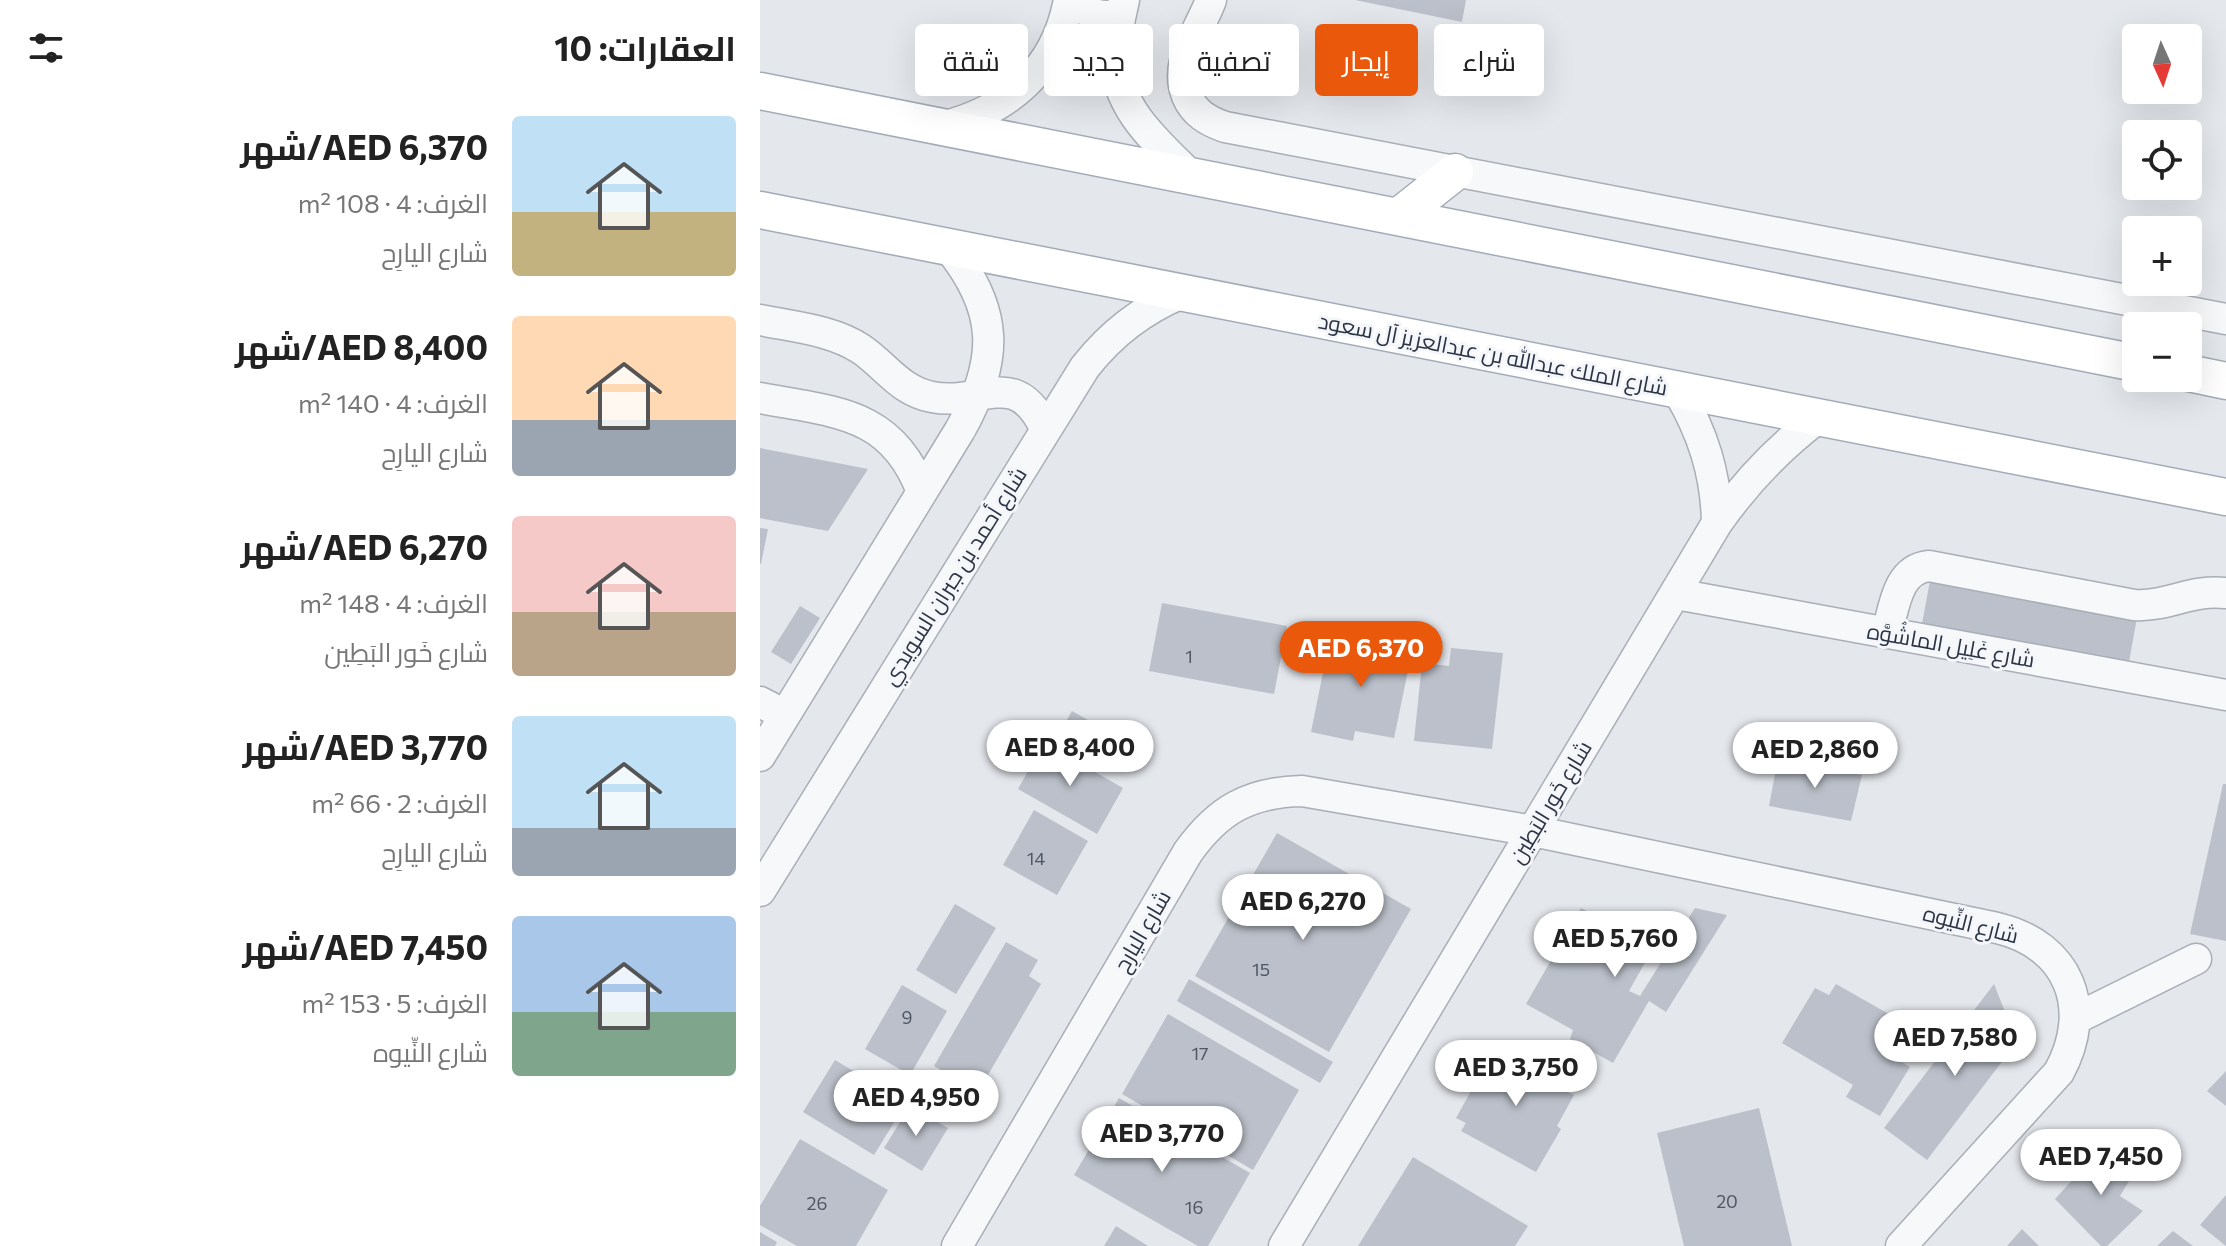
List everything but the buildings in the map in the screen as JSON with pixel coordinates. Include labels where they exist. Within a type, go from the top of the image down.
[{"type":"main road","points":[[760,91],[2122,360]]},
{"type":"main road","points":[[1398,217],[1455,172]]},
{"type":"main road","name":"شارع الملك عبدالله بن عبدالعزيز آل سعود","points":[[760,210],[2226,497]]},
{"type":"main road","points":[[2202,376],[2226,381]]},
{"type":"street","points":[[942,127],[984,113],[1021,88],[1049,54],[1061,32],[1072,0],[1101,17],[1122,7]]},
{"type":"street","points":[[1211,0],[1188,51],[1182,74],[1183,86],[1198,113],[1210,122],[1225,127],[2226,319]]},
{"type":"street","points":[[1122,7],[1115,60],[1128,106],[1146,132],[1191,176]]},
{"type":"street","points":[[760,756],[772,709],[922,492],[978,395],[988,345],[984,305],[975,284],[948,247]]},
{"type":"street","name":"شارع أحمد بن جبران السويدي","points":[[760,891],[1085,367],[1110,337],[1144,312],[1182,293]]},
{"type":"street","points":[[760,320],[844,340],[861,349],[901,384],[931,397],[946,399],[991,391],[1019,397],[1030,404],[1045,428]]},
{"type":"street","points":[[1678,391],[1705,444],[1714,483],[1717,523]]},
{"type":"street","points":[[760,398],[840,414],[876,428],[904,455],[922,492]]},
{"type":"street","name":"شارع خَور البَطِين","points":[[1284,1246],[1717,523],[1755,474],[1795,435],[1818,418]]},
{"type":"street","points":[[1887,633],[1906,577],[1920,566],[2134,605],[2163,604],[2198,593],[2226,593]]},
{"type":"street","name":"شارع غَلِيل الماشُوَّه","points":[[1676,594],[2222,691]]},
{"type":"street","name":"شارع اليارِح","points":[[957,1246],[1188,852],[1212,822],[1228,810],[1263,795],[1302,791],[1533,831]]},
{"type":"street","name":"شارع النِّيوه","points":[[1533,831],[2015,932],[2039,946],[2059,966],[2068,982],[2075,1019],[2074,1038],[2059,1072],[1901,1246]]},
{"type":"street","points":[[2075,1019],[2196,959]]}]
